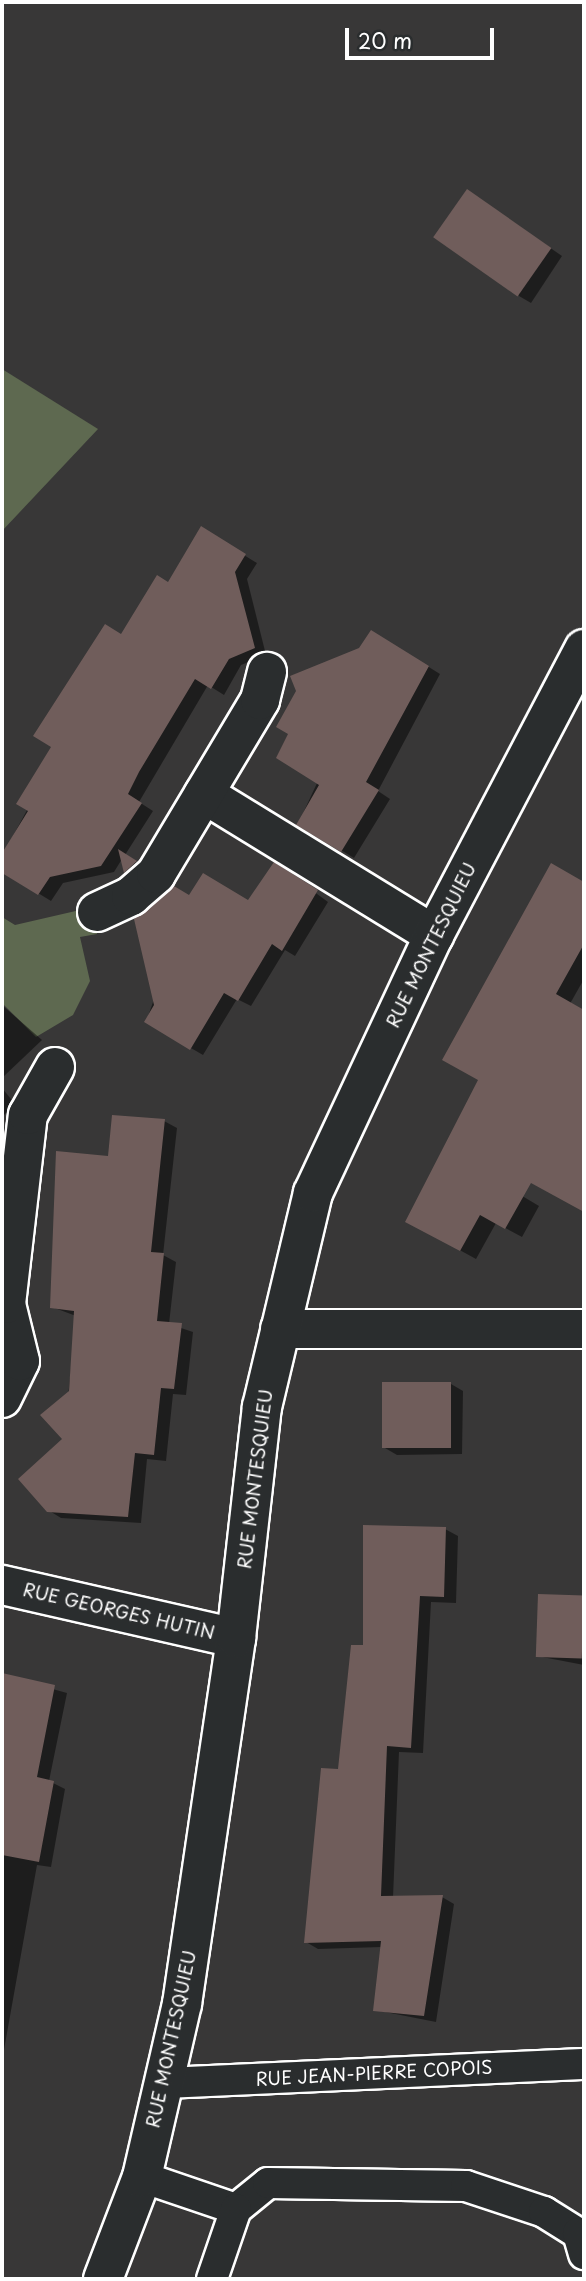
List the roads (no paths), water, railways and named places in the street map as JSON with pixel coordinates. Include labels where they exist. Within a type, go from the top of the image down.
[{"type":"street","name":"RUE MONTESQUIEU","points":[[103,2279],[142,2177],[182,2004],[236,1638],[262,1407],[313,1193],[434,935],[584,649]]},
{"type":"street","points":[[97,912],[131,896],[156,874],[260,700],[267,672]]},
{"type":"street","points":[[204,794],[434,935]]},
{"type":"street","points":[[2,1398],[20,1361],[6,1304],[28,1115],[55,1067]]},
{"type":"street","points":[[280,1329],[584,1329]]},
{"type":"street","name":"RUE GEORGES HUTIN","points":[[2,1585],[236,1638]]},
{"type":"lane","name":"RUE JEAN-PIERRE COPOIS","points":[[164,2083],[584,2064]]},
{"type":"lane","points":[[142,2177],[236,2209]]},
{"type":"lane","points":[[212,2279],[236,2209],[268,2183],[466,2186],[544,2212],[578,2233],[584,2254]]}]
